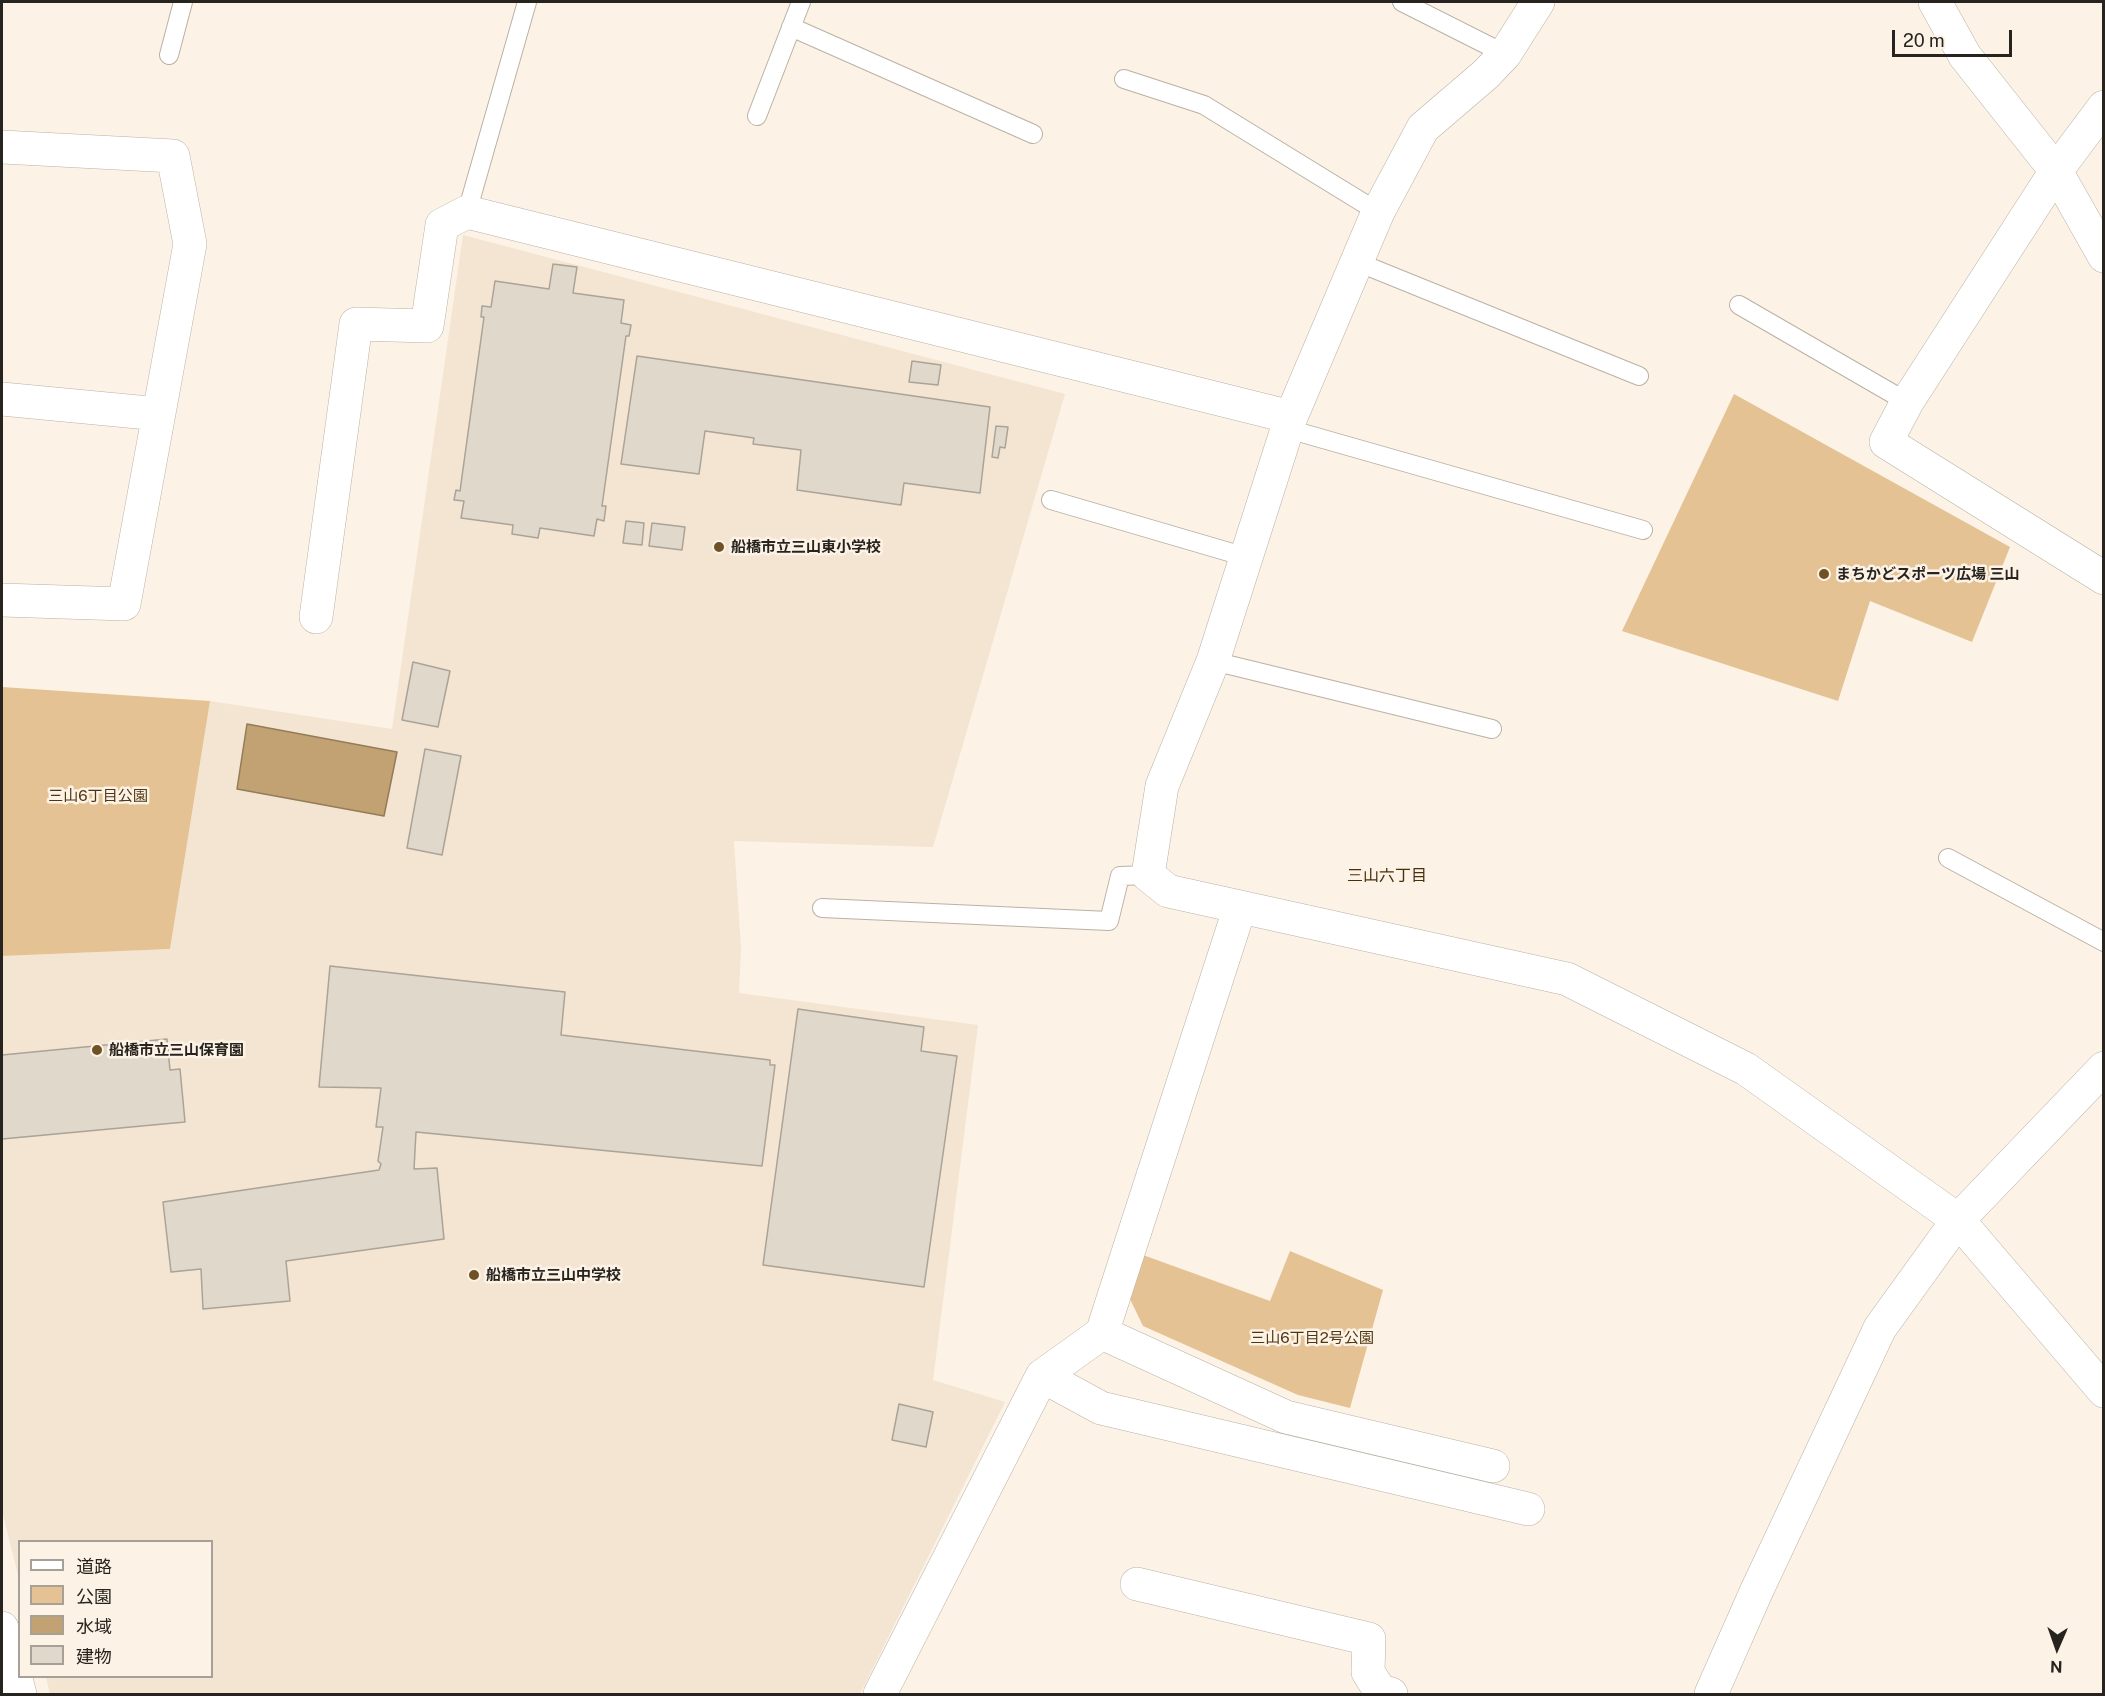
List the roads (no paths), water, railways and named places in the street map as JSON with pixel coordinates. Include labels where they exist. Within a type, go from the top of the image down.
[{"type":"street","points":[[1538,2],[1505,54],[1486,74],[1424,128],[1378,212],[1290,423],[1213,661],[1162,786],[1149,875],[1168,891],[1568,979],[1746,1069],[1958,1220],[2103,1391]]},
{"type":"street","points":[[1935,2],[1965,56],[2055,171],[2103,256]]},
{"type":"street","points":[[2103,107],[2055,171],[1907,402],[1886,441],[2103,578]]},
{"type":"street","points":[[2,147],[173,156],[190,244],[124,604],[2,600]]},
{"type":"street","points":[[316,618],[356,324],[427,326],[442,225],[467,212],[1290,423]]},
{"type":"street","points":[[2,399],[159,414]]},
{"type":"street","points":[[880,1695],[1042,1376],[1102,1334],[1240,907]]},
{"type":"street","points":[[1711,1695],[1756,1590],[1880,1328],[1958,1220],[2103,1068]]},
{"type":"street","points":[[1102,1334],[1287,1417],[1492,1466]]},
{"type":"street","points":[[1042,1376],[1101,1408],[1528,1509]]},
{"type":"street","points":[[1137,1584],[1369,1639],[1368,1672],[1383,1693]]},
{"type":"street","points":[[2,1628],[20,1695]]},
{"type":"lane","points":[[169,55],[183,2]]},
{"type":"lane","points":[[467,212],[527,2]]},
{"type":"lane","points":[[757,116],[801,2]]},
{"type":"lane","points":[[1402,2],[1505,54]]},
{"type":"lane","points":[[791,27],[1033,134]]},
{"type":"lane","points":[[1124,79],[1204,105],[1378,212]]},
{"type":"lane","points":[[1357,262],[1639,376]]},
{"type":"lane","points":[[1739,305],[1907,402]]},
{"type":"lane","points":[[1290,423],[1643,530]]},
{"type":"lane","points":[[1051,500],[1246,557]]},
{"type":"lane","points":[[1213,661],[1492,729]]},
{"type":"lane","points":[[1948,858],[2103,942]]},
{"type":"lane","points":[[822,908],[1109,921],[1120,876],[1149,875]]},
{"type":"water","points":[[247,724],[397,752],[384,816],[237,789]]},
{"type":"place","name":"船橋市立三山東小学校","points":[[719,547]]},
{"type":"place","name":"まちかどスポーツ広場 三山","points":[[1824,574]]},
{"type":"place","name":"船橋市立三山保育園","points":[[97,1050]]},
{"type":"place","name":"船橋市立三山中学校","points":[[474,1275]]},
{"type":"district","name":"三山六丁目","points":[[1387,876]]},
{"type":"park label","name":"三山6丁目公園","points":[[98,796]]},
{"type":"park label","name":"三山6丁目2号公園","points":[[1312,1338]]}]
